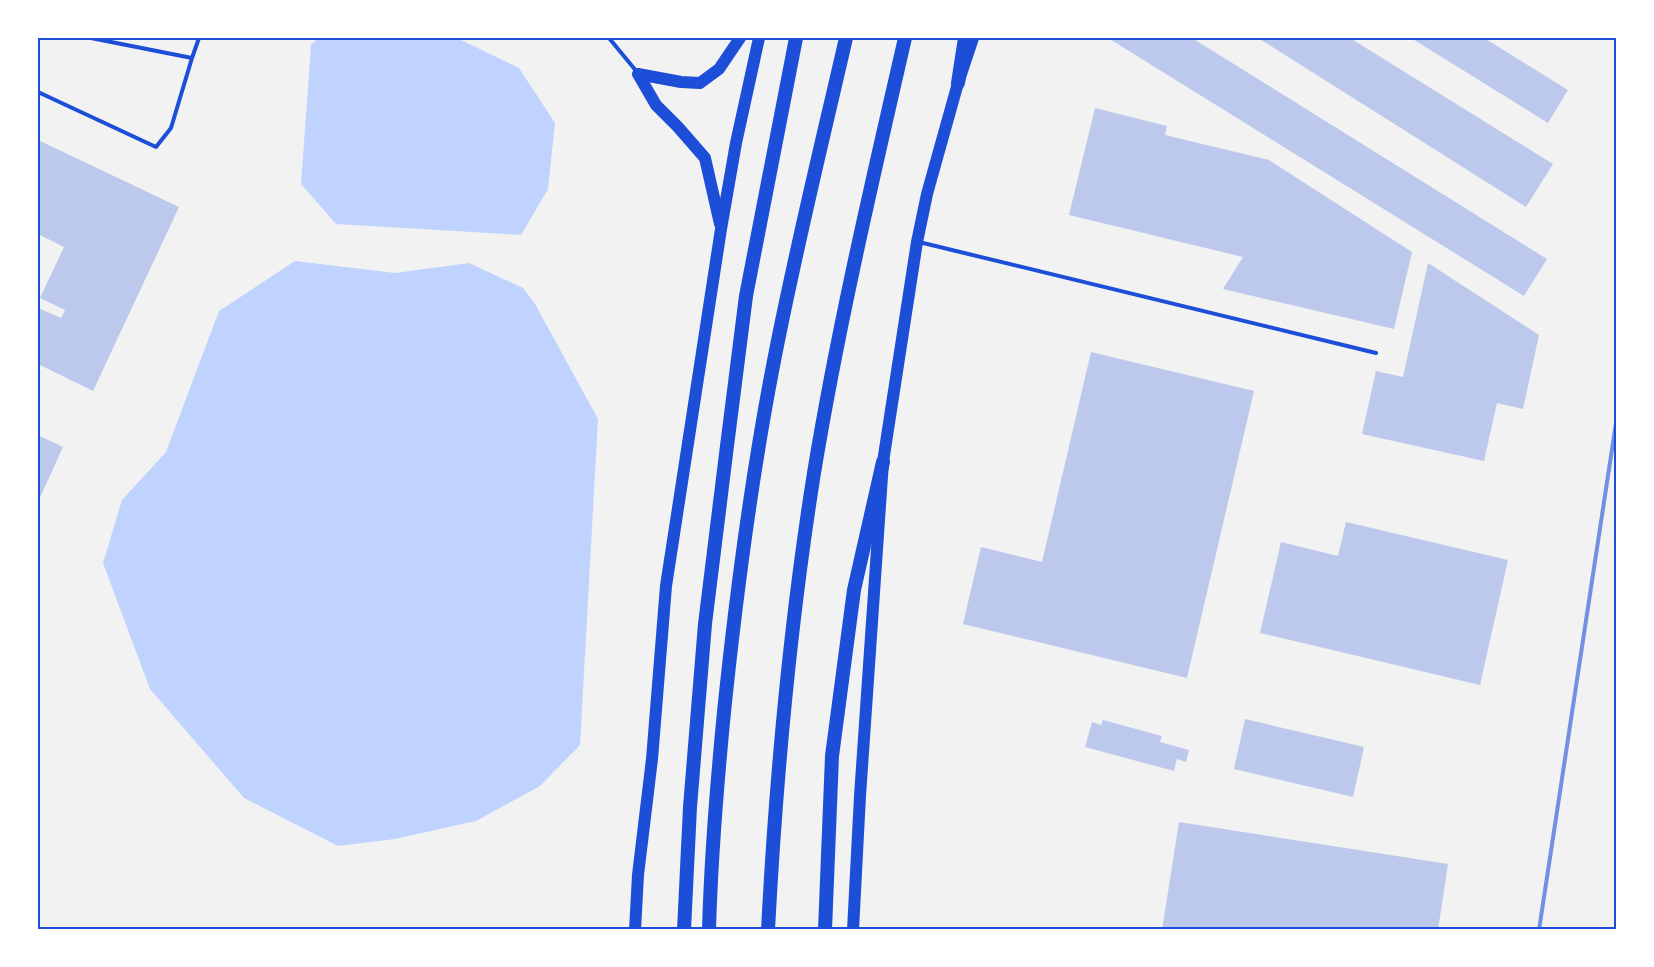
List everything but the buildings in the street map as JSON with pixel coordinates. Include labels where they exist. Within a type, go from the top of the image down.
[{"type":"highway","points":[[684,930],[690,807],[705,624],[725,456],[746,296],[796,38]]},
{"type":"highway","points":[[709,930],[713,833],[730,655],[756,463],[773,364],[846,38]]},
{"type":"highway","points":[[768,930],[781,740],[801,562],[814,472],[850,289],[906,38]]},
{"type":"highway","points":[[958,83],[965,38]]},
{"type":"highway","points":[[825,930],[832,756],[854,590],[883,462]]},
{"type":"main road","points":[[638,74],[681,82],[700,83],[719,69],[740,38]]},
{"type":"main road","points":[[635,930],[638,875],[652,759],[666,586],[721,229],[736,143],[759,38]]},
{"type":"main road","points":[[853,930],[860,786],[883,462],[917,242],[927,194],[972,38]]},
{"type":"main road","points":[[638,74],[656,105],[705,158],[721,229]]},
{"type":"lane","points":[[91,38],[192,58]]},
{"type":"lane","points":[[38,92],[156,148],[171,128],[199,38]]},
{"type":"lane","points":[[609,38],[638,74]]},
{"type":"lane","points":[[917,242],[1376,352]]},
{"type":"water","points":[[318,38],[457,38],[519,68],[555,123],[548,189],[521,235],[336,224],[301,184],[311,45]]},
{"type":"water","points":[[295,261],[395,273],[469,263],[523,288],[535,304],[598,419],[580,745],[540,786],[476,821],[395,839],[338,846],[244,798],[150,689],[103,563],[122,500],[166,452],[219,311]]},
{"type":"railway","points":[[1539,930],[1616,423]]}]
